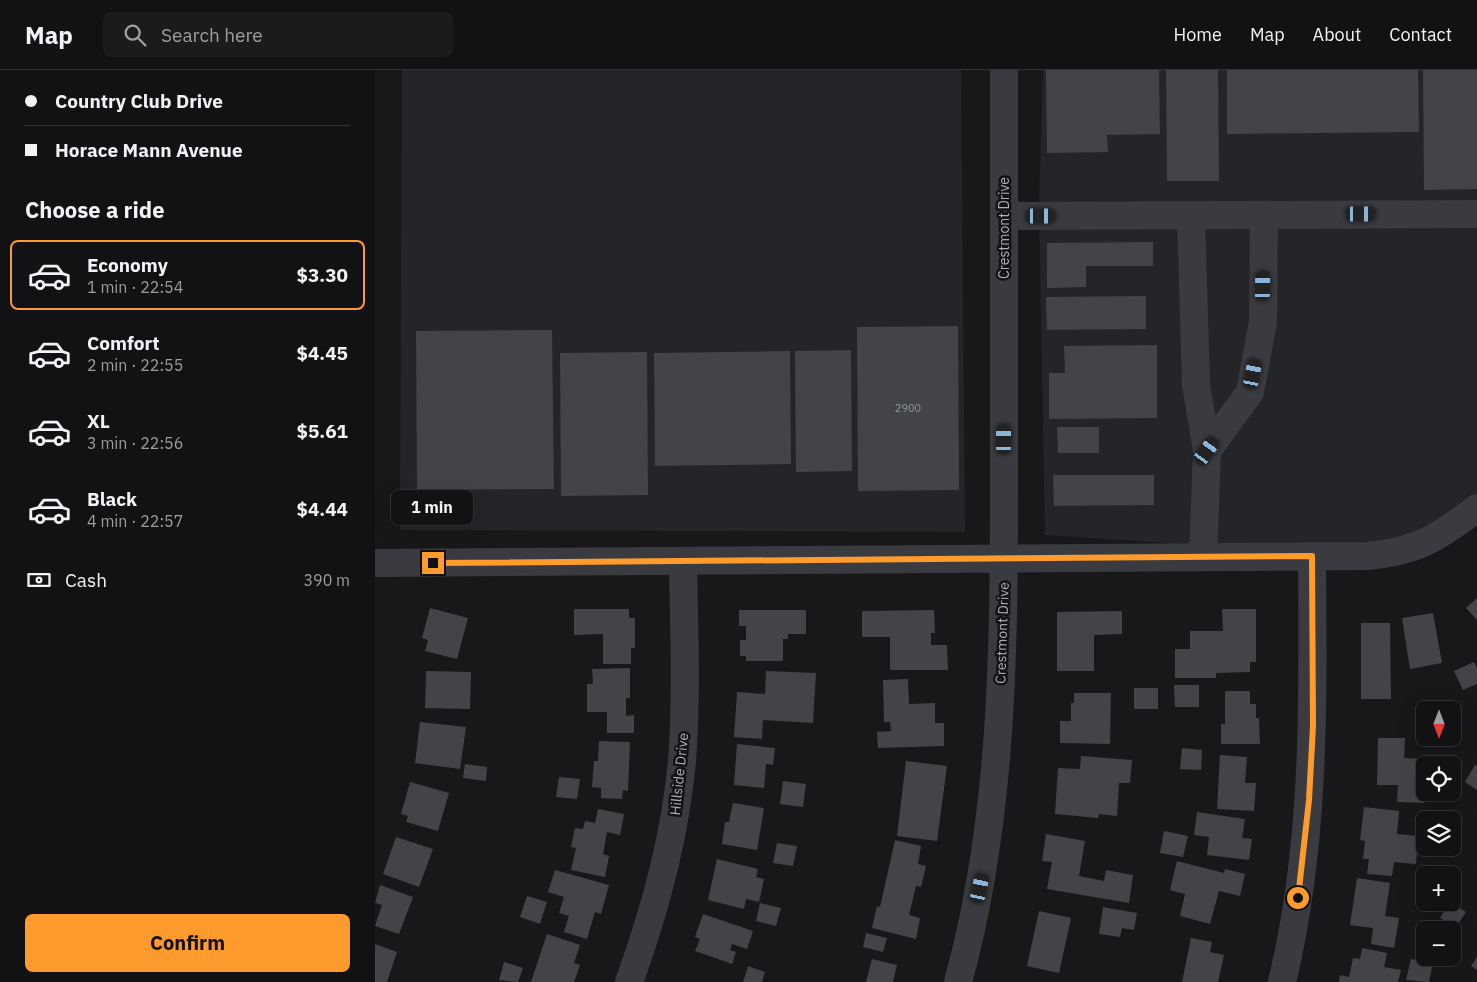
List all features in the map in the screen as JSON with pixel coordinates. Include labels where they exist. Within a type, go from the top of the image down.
[{"type":"street","name":"Crestmont Drive","points":[[958,982],[984,870],[994,793],[1004,557],[1004,70]]},
{"type":"street","points":[[1004,216],[1477,214]]},
{"type":"street","points":[[1191,215],[1196,384],[1207,451],[1203,557]]},
{"type":"street","points":[[1207,451],[1250,392],[1263,322],[1264,215]]},
{"type":"street","points":[[375,563],[1385,554],[1420,546],[1443,534],[1477,508]]},
{"type":"street","points":[[1283,982],[1298,898],[1309,800],[1313,726],[1312,556]]},
{"type":"street","name":"Hillside Drive","points":[[629,982],[657,899],[672,832],[682,763],[685,708],[683,561]]},
{"type":"shaded area","points":[[402,70],[961,70],[965,532],[400,530]]},
{"type":"shaded area","points":[[1043,70],[1477,70],[1477,500],[1402,546],[1214,546],[1045,535],[1039,205]]},
{"type":"building","points":[[1046,70],[1159,70],[1160,134],[1107,135],[1108,152],[1047,153]]},
{"type":"building","points":[[1166,70],[1218,70],[1219,181],[1167,181]]},
{"type":"building","points":[[1227,70],[1418,70],[1419,132],[1227,134]]},
{"type":"building","points":[[1423,70],[1477,70],[1477,189],[1424,190]]},
{"type":"building","points":[[1153,242],[1153,266],[1086,266],[1086,287],[1047,288],[1047,243]]},
{"type":"building","points":[[1146,296],[1146,329],[1047,330],[1046,297]]},
{"type":"building","points":[[958,326],[959,490],[858,491],[857,327]]},
{"type":"building","points":[[552,330],[554,489],[417,490],[416,331]]},
{"type":"building","points":[[1157,345],[1157,418],[1049,419],[1049,373],[1065,373],[1064,346]]},
{"type":"building","points":[[851,350],[852,471],[796,472],[795,351]]},
{"type":"building","points":[[790,351],[791,464],[655,466],[654,353]]},
{"type":"building","points":[[647,352],[648,495],[561,496],[560,353]]},
{"type":"building","points":[[1057,427],[1099,427],[1099,453],[1058,453]]},
{"type":"building","points":[[1053,475],[1154,475],[1154,505],[1054,506]]},
{"type":"building","points":[[1477,598],[1477,620],[1466,608]]},
{"type":"building","points":[[430,608],[468,618],[457,659],[425,651],[428,640],[422,638]]},
{"type":"building","points":[[574,609],[629,609],[629,618],[635,618],[635,648],[631,648],[631,664],[603,664],[603,634],[574,635]]},
{"type":"building","points":[[1222,609],[1256,609],[1256,662],[1250,662],[1250,672],[1216,673],[1216,678],[1175,678],[1175,649],[1190,649],[1190,631],[1223,631]]},
{"type":"building","points":[[739,610],[806,610],[806,634],[788,634],[788,639],[783,639],[783,661],[746,661],[746,656],[740,656],[740,640],[746,640],[746,626],[739,626]]},
{"type":"building","points":[[934,610],[935,633],[931,633],[931,645],[947,645],[948,670],[890,670],[890,637],[862,637],[862,611]]},
{"type":"building","points":[[1122,611],[1122,634],[1094,635],[1094,671],[1057,671],[1057,612]]},
{"type":"building","points":[[1433,613],[1442,663],[1410,669],[1402,618]]},
{"type":"building","points":[[1361,623],[1390,623],[1391,699],[1361,699]]},
{"type":"building","points":[[1474,662],[1477,668],[1477,684],[1463,690],[1454,671]]},
{"type":"building","points":[[630,668],[630,698],[626,698],[626,716],[634,715],[634,733],[607,733],[607,712],[587,712],[587,684],[593,684],[592,669]]},
{"type":"building","points":[[426,671],[471,672],[470,709],[425,708]]},
{"type":"building","points":[[766,671],[816,673],[813,723],[763,720],[762,739],[734,737],[737,692],[765,694]]},
{"type":"building","points":[[908,679],[909,704],[935,703],[935,723],[944,723],[944,746],[878,748],[877,732],[891,731],[890,722],[884,722],[883,680]]},
{"type":"building","points":[[1174,685],[1199,685],[1199,707],[1175,707]]},
{"type":"building","points":[[1134,688],[1158,688],[1158,709],[1134,709]]},
{"type":"building","points":[[1225,691],[1250,691],[1250,704],[1256,704],[1256,718],[1259,718],[1260,744],[1221,744],[1221,724],[1225,724]]},
{"type":"building","points":[[1074,693],[1111,693],[1110,744],[1060,743],[1060,721],[1071,721],[1071,703],[1074,703]]},
{"type":"building","points":[[420,722],[466,727],[460,769],[415,763]]},
{"type":"building","points":[[1378,738],[1405,738],[1404,758],[1416,759],[1416,801],[1424,801],[1424,803],[1397,802],[1398,785],[1377,785]]},
{"type":"building","points":[[599,741],[630,742],[628,791],[623,790],[622,799],[601,798],[601,788],[592,787],[594,761],[598,761]]},
{"type":"building","points":[[737,744],[775,748],[773,765],[766,764],[764,788],[734,785]]},
{"type":"building","points":[[1182,748],[1202,750],[1201,770],[1180,769]]},
{"type":"building","points":[[1220,755],[1247,757],[1245,783],[1256,783],[1254,811],[1217,809]]},
{"type":"building","points":[[1081,756],[1132,760],[1130,783],[1119,783],[1117,816],[1099,814],[1098,818],[1055,814],[1058,768],[1080,769]]},
{"type":"building","points":[[906,761],[947,766],[937,841],[897,836]]},
{"type":"building","points":[[465,764],[487,767],[486,781],[463,778]]},
{"type":"building","points":[[1475,765],[1477,766],[1477,790],[1465,782]]},
{"type":"building","points":[[559,777],[580,779],[577,799],[556,797]]},
{"type":"building","points":[[783,781],[806,784],[803,807],[780,804]]},
{"type":"building","points":[[410,782],[449,793],[438,831],[406,822],[408,816],[401,814]]},
{"type":"building","points":[[733,803],[764,808],[757,850],[722,844],[725,822],[729,822]]},
{"type":"building","points":[[1364,807],[1399,811],[1397,834],[1416,836],[1416,864],[1394,862],[1392,876],[1367,874],[1369,859],[1363,859],[1365,841],[1360,840]]},
{"type":"building","points":[[598,809],[624,814],[620,835],[607,832],[603,854],[609,856],[605,877],[571,870],[576,848],[571,847],[575,828],[583,829],[585,821],[595,823]]},
{"type":"building","points":[[1197,812],[1245,819],[1242,838],[1252,839],[1249,860],[1207,855],[1209,837],[1194,835]]},
{"type":"building","points":[[1164,831],[1188,836],[1183,857],[1160,853]]},
{"type":"building","points":[[1046,834],[1085,841],[1079,876],[1104,881],[1106,870],[1133,875],[1129,903],[1047,889],[1052,862],[1042,861]]},
{"type":"building","points":[[396,837],[433,849],[419,887],[383,874]]},
{"type":"building","points":[[895,840],[921,846],[918,864],[926,866],[921,887],[916,886],[909,915],[920,918],[916,939],[872,928],[877,906],[880,907]]},
{"type":"building","points":[[777,843],[797,846],[793,866],[773,863]]},
{"type":"building","points":[[717,859],[758,869],[756,877],[764,879],[759,902],[746,899],[744,909],[708,900]]},
{"type":"building","points":[[1177,861],[1224,873],[1225,869],[1245,874],[1240,896],[1219,891],[1210,924],[1180,916],[1185,894],[1170,890]]},
{"type":"building","points":[[555,870],[609,885],[601,914],[595,912],[587,939],[564,932],[569,916],[559,913],[564,897],[548,892]]},
{"type":"building","points":[[1357,878],[1390,883],[1385,916],[1399,918],[1394,948],[1371,944],[1373,928],[1350,925]]},
{"type":"building","points":[[380,885],[413,897],[399,934],[375,926],[382,905],[375,903]]},
{"type":"building","points":[[527,896],[547,902],[540,924],[520,917]]},
{"type":"building","points":[[760,903],[781,908],[776,926],[756,921]]},
{"type":"building","points":[[1103,907],[1137,913],[1134,930],[1122,928],[1120,937],[1099,934]]},
{"type":"building","points":[[1461,909],[1466,912],[1460,921],[1445,921],[1440,918],[1444,911],[1461,911]]},
{"type":"building","points":[[1039,911],[1071,918],[1059,973],[1027,966]]},
{"type":"building","points":[[703,914],[753,931],[747,949],[732,944],[730,950],[736,952],[732,964],[695,951],[700,939],[695,937]]},
{"type":"building","points":[[866,933],[887,938],[883,952],[863,947]]},
{"type":"building","points":[[547,934],[580,945],[574,963],[580,965],[574,982],[531,982]]},
{"type":"building","points":[[1191,938],[1212,942],[1210,952],[1224,955],[1218,982],[1182,982]]},
{"type":"building","points":[[375,944],[397,952],[387,982],[375,982]]},
{"type":"building","points":[[1362,948],[1387,953],[1384,967],[1401,970],[1398,982],[1339,982],[1340,975],[1349,977],[1353,958],[1360,959]]},
{"type":"building","points":[[1477,957],[1477,970],[1471,966]]},
{"type":"building","points":[[872,959],[897,965],[893,982],[866,982]]},
{"type":"building","points":[[1411,959],[1416,960],[1416,966],[1432,966],[1429,982],[1406,980]]},
{"type":"building","points":[[504,962],[523,968],[518,982],[499,980]]},
{"type":"building","points":[[748,966],[765,972],[762,982],[743,982]]},
{"type":"route","points":[[433,563],[1312,556],[1313,726],[1309,800],[1298,898]]}]
